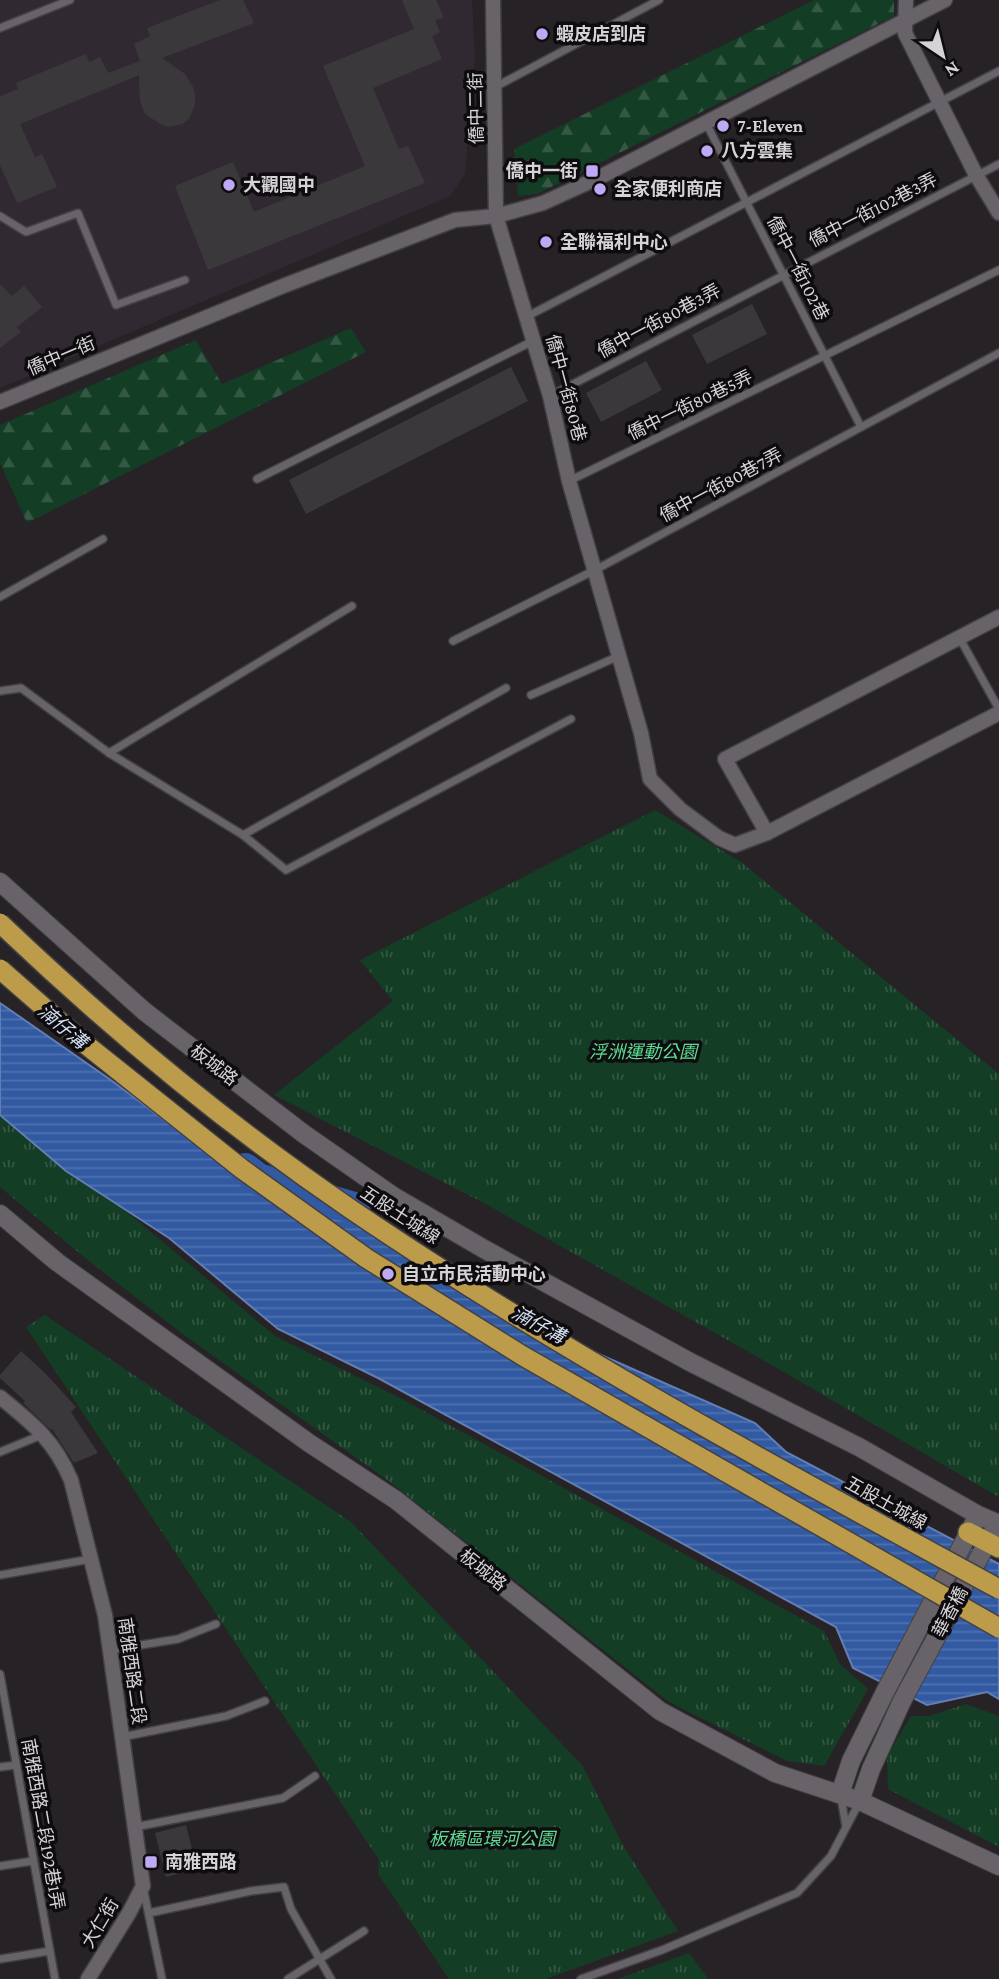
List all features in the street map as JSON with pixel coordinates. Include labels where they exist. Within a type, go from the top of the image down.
[{"type":"highway","name":"五股土城線","points":[[0,923],[52,973],[137,1045],[218,1110],[351,1209],[523,1318],[652,1395],[999,1589]]},
{"type":"highway","points":[[0,969],[89,1047],[242,1169],[366,1258],[558,1377],[999,1628]]},
{"type":"highway","points":[[971,1527],[990,1545]]},
{"type":"street","points":[[906,0],[905,33],[976,175],[999,213]]},
{"type":"street","name":"僑中一街","points":[[0,402],[283,286],[455,220],[496,216],[543,203],[598,178],[945,0]]},
{"type":"street","name":"僑中二街","points":[[494,1],[496,216]]},
{"type":"street","name":"僑中一街80巷","points":[[496,216],[550,396],[569,481],[641,733],[650,779],[680,809],[719,838],[735,845],[767,833],[999,711]]},
{"type":"street","points":[[767,833],[725,760],[999,617]]},
{"type":"street","name":"板城路","points":[[0,882],[144,1011],[304,1134],[393,1196],[666,1349],[859,1447],[971,1527],[998,1524]]},
{"type":"street","name":"板城路","points":[[0,1214],[57,1262],[309,1443],[396,1500],[660,1711],[775,1773],[860,1801],[999,1866]]},
{"type":"street","name":"南雅西路二段","points":[[0,1397],[44,1434],[63,1461],[71,1480],[105,1615],[143,1886]]},
{"type":"street","name":"華香橋","points":[[860,1801],[871,1769],[902,1701],[990,1545],[998,1524]]},
{"type":"street","name":"華香橋","points":[[841,1794],[851,1761],[971,1527]]},
{"type":"street","name":"大仁街","points":[[88,1979],[143,1886]]},
{"type":"lane","points":[[0,28],[70,0]]},
{"type":"lane","points":[[495,87],[659,0]]},
{"type":"lane","points":[[526,317],[999,71]]},
{"type":"lane","name":"僑中一街102巷","points":[[706,123],[861,427]]},
{"type":"lane","name":"僑中一街102巷3弄","points":[[783,274],[999,164]]},
{"type":"lane","points":[[0,216],[26,232],[78,213],[116,305],[184,280]]},
{"type":"lane","name":"僑中一街80巷5弄","points":[[569,481],[999,270]]},
{"type":"lane","name":"僑中一街80巷3弄","points":[[550,396],[783,274]]},
{"type":"lane","points":[[257,480],[533,341]]},
{"type":"lane","name":"僑中一街80巷7弄","points":[[453,641],[596,570],[999,353]]},
{"type":"lane","points":[[0,597],[103,539]]},
{"type":"lane","points":[[109,753],[352,606]]},
{"type":"lane","points":[[959,637],[999,711]]},
{"type":"lane","points":[[531,695],[620,656]]},
{"type":"lane","points":[[0,691],[20,688],[109,753],[243,835],[286,870],[571,719]]},
{"type":"lane","points":[[243,835],[506,688]]},
{"type":"lane","points":[[0,1452],[44,1434]]},
{"type":"lane","points":[[0,1574],[91,1559]]},
{"type":"lane","points":[[110,1650],[178,1639],[216,1624]]},
{"type":"lane","name":"南雅西路二段192巷1弄","points":[[0,1674],[55,1979]]},
{"type":"lane","points":[[122,1737],[226,1716],[265,1701]]},
{"type":"lane","points":[[0,1767],[16,1765]]},
{"type":"lane","points":[[135,1827],[283,1798],[315,1776]]},
{"type":"lane","points":[[841,1794],[846,1828]]},
{"type":"lane","points":[[581,1979],[663,1950],[797,1894],[831,1856],[860,1801]]},
{"type":"lane","points":[[0,1866],[33,1861]]},
{"type":"lane","name":"南雅西路二段","points":[[143,1886],[162,1979]]},
{"type":"lane","points":[[149,1913],[251,1891],[284,1887],[291,1909],[331,1979]]},
{"type":"lane","points":[[288,1979],[364,1931]]},
{"type":"lane","points":[[0,1959],[50,1951]]},
{"type":"shaded area","name":"大觀國中","points":[[0,0],[472,0],[475,57],[465,174],[450,196],[0,388]]},
{"type":"green space","points":[[814,0],[894,0],[894,16],[537,194],[518,196],[514,149]]},
{"type":"green space","points":[[351,328],[366,352],[27,523],[0,463],[0,425],[196,340],[222,384]]},
{"type":"green space","name":"浮洲運動公園","points":[[655,810],[741,862],[999,1074],[999,1497],[484,1203],[274,1095],[393,1001],[360,960]]},
{"type":"green space","points":[[0,1102],[33,1133],[275,1336],[402,1399],[824,1631],[840,1664],[868,1689],[824,1766],[787,1761],[669,1702],[390,1482],[184,1335],[84,1257],[0,1187]]},
{"type":"green space","name":"板橋區環河公園","points":[[45,1315],[351,1522],[582,1765],[624,1847],[678,1931],[546,1979],[449,1979],[378,1874],[379,1860],[26,1327]]},
{"type":"green space","points":[[966,1704],[999,1716],[999,1847],[888,1789],[887,1756],[911,1716],[929,1716]]},
{"type":"green space","points":[[689,1953],[708,1979],[618,1979]]},
{"type":"water","points":[[0,1003],[108,1078],[206,1151],[348,1217],[419,1264],[601,1355],[755,1423],[786,1452],[999,1564],[999,1699],[987,1692],[927,1705],[853,1668],[836,1627],[378,1378],[278,1329],[169,1238],[66,1171],[0,1115]]},
{"type":"building","points":[[220,0],[243,0],[254,23],[162,58],[185,74],[193,87],[195,105],[189,119],[169,127],[145,114],[140,101],[139,75],[20,124],[35,157],[42,154],[57,187],[17,203],[0,165],[0,96],[18,89],[16,83],[86,54],[89,62],[100,57],[108,73],[140,61],[134,44],[150,36],[147,28]]},
{"type":"building","points":[[402,0],[436,0],[444,18],[435,20],[440,32],[432,36],[442,59],[373,88],[399,149],[408,146],[425,183],[208,270],[175,186],[233,162],[254,212],[365,166],[323,66],[414,29]]},
{"type":"building","points":[[0,284],[12,296],[24,286],[42,307],[17,327],[21,332],[0,348]]},
{"type":"building","points":[[752,304],[767,334],[707,364],[692,335]]},
{"type":"building","points":[[646,361],[662,390],[601,422],[586,393]]},
{"type":"building","points":[[511,367],[528,401],[306,514],[289,480]]},
{"type":"building","points":[[21,1351],[76,1407],[71,1412],[98,1453],[74,1463],[52,1429],[0,1378]]},
{"type":"building","points":[[186,1825],[197,1869],[166,1877],[155,1833]]},
{"type":"waterway","name":"湳仔溝","points":[[245,1169],[258,1179],[354,1208]]},
{"type":"place","name":"蝦皮店到店","points":[[542,34]]},
{"type":"place","name":"7-Eleven","points":[[723,126]]},
{"type":"place","name":"八方雲集","points":[[707,151]]},
{"type":"place","name":"僑中一街","points":[[592,171]]},
{"type":"place","name":"大觀國中","points":[[229,185]]},
{"type":"place","name":"全家便利商店","points":[[600,189]]},
{"type":"place","name":"全聯福利中心","points":[[546,242]]},
{"type":"place","name":"自立市民活動中心","points":[[388,1274]]},
{"type":"place","name":"南雅西路","points":[[151,1862]]}]
